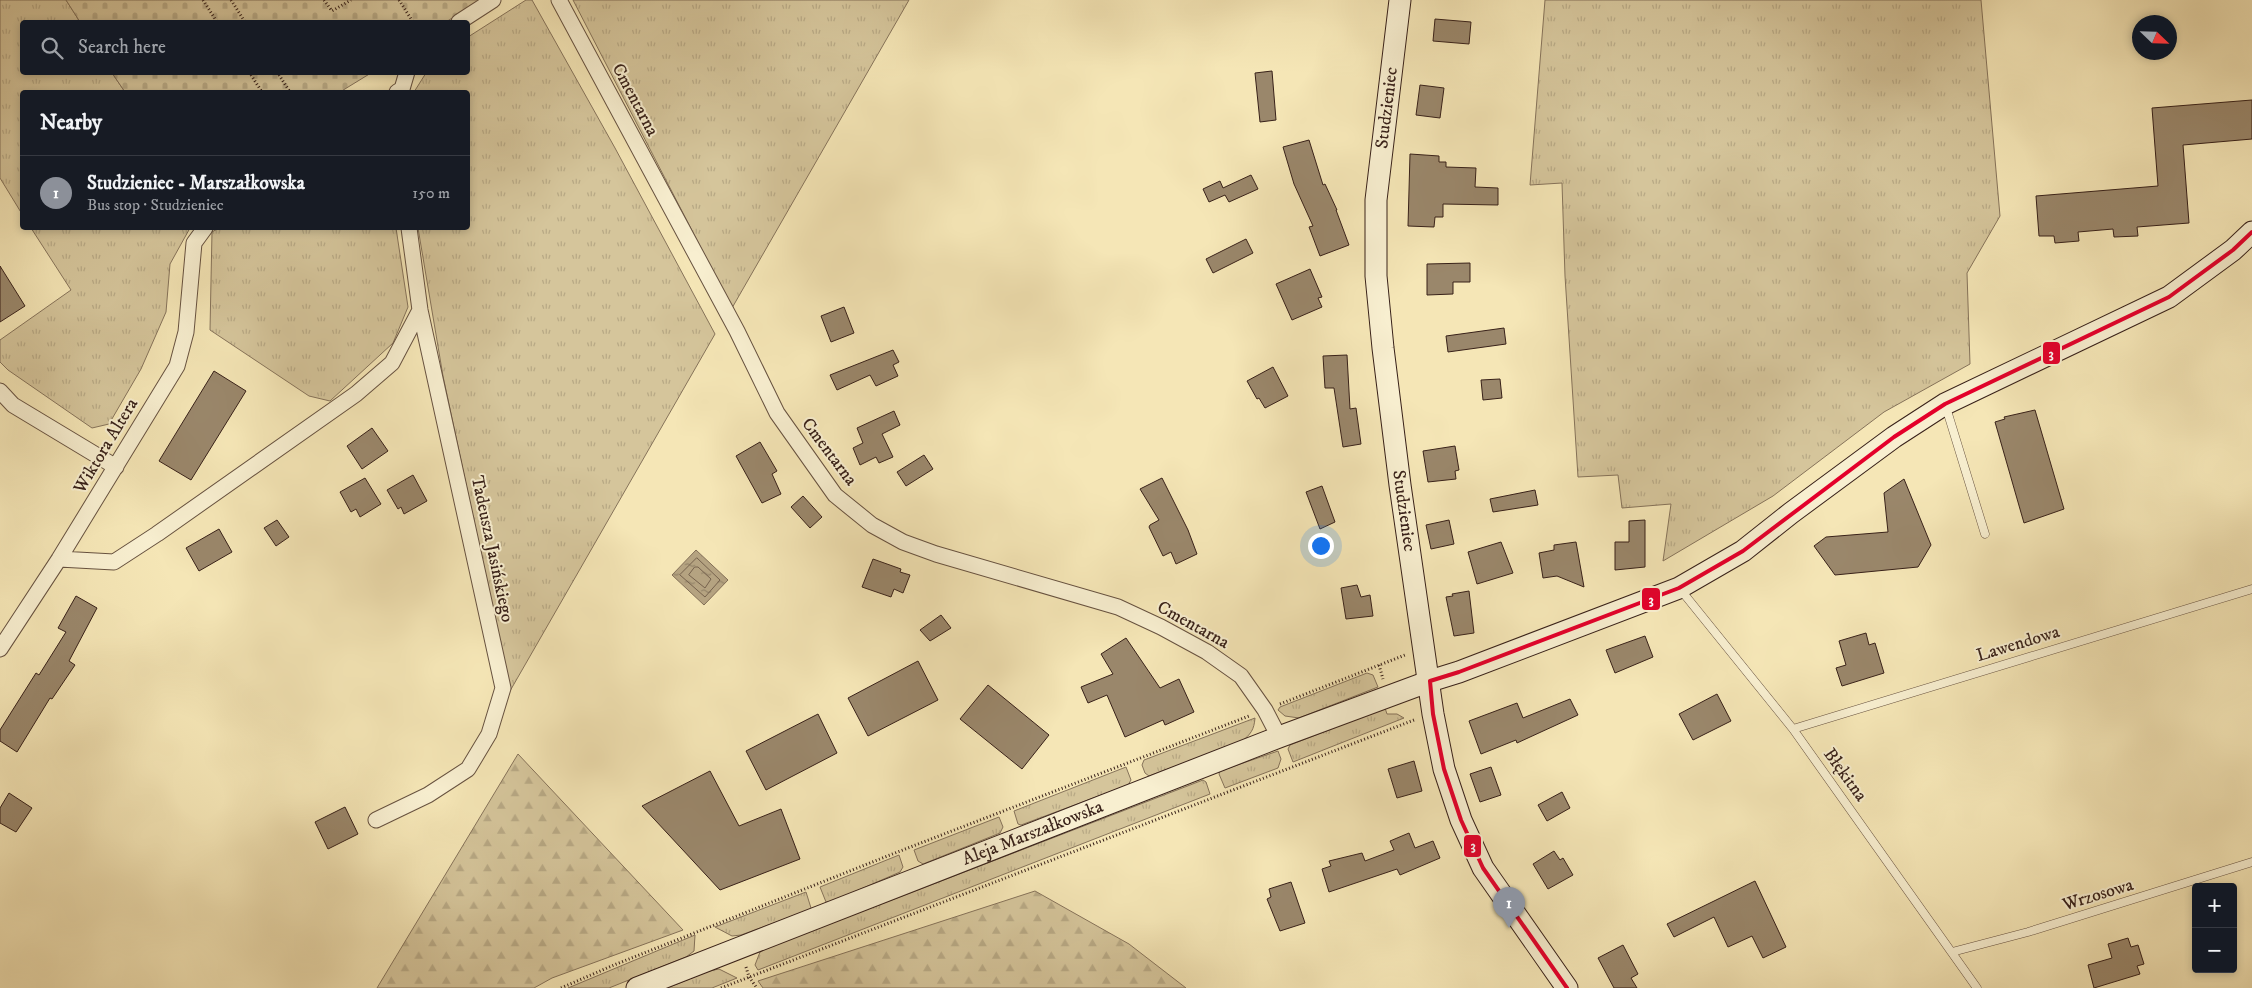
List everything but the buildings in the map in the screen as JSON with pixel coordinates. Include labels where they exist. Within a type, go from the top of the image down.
[{"type":"main road","name":"Studzieniec","points":[[1400,0],[1376,200],[1376,276],[1400,485],[1430,681],[1433,714],[1444,769],[1461,820],[1483,868],[1567,988]]},
{"type":"main road","name":"Aleja Marszałkowska","points":[[637,988],[1280,737],[1459,672],[1679,588],[1744,551],[1791,513],[1894,437],[1945,404],[2169,297],[2243,245],[2252,232]]},
{"type":"street","points":[[463,20],[493,0]]},
{"type":"street","name":"Cmentarna","points":[[559,0],[737,331],[778,413],[835,495],[872,525],[902,542],[936,554],[1118,607],[1161,627],[1207,652],[1241,676],[1265,710],[1280,737]]},
{"type":"street","points":[[400,90],[406,75]]},
{"type":"street","name":"Wiktora Altera","points":[[0,649],[59,559],[177,366],[186,332],[194,243],[204,230]]},
{"type":"street","name":"Tadeusza Jasińskiego","points":[[376,820],[428,795],[468,769],[489,734],[503,688],[420,310],[409,230]]},
{"type":"street","points":[[59,559],[114,562],[157,534],[356,394],[392,363],[420,310]]},
{"type":"street","points":[[0,391],[13,405],[116,466]]},
{"type":"lane","points":[[1945,404],[1985,534]]},
{"type":"lane","name":"Błękitna","points":[[1679,588],[1793,729],[1977,988]]},
{"type":"lane","name":"Lawendowa","points":[[1793,729],[2252,589]]},
{"type":"lane","name":"Wrzosowa","points":[[1952,952],[2028,932],[2252,862]]},
{"type":"path","points":[[203,0],[216,20]]},
{"type":"path","points":[[231,0],[244,20]]},
{"type":"path","points":[[324,0],[332,11],[351,0]]},
{"type":"path","points":[[398,0],[412,20]]},
{"type":"path","points":[[251,75],[261,90]]},
{"type":"path","points":[[279,75],[289,90]]},
{"type":"path","points":[[561,988],[614,965],[896,853],[1424,648]]},
{"type":"path","points":[[721,988],[1365,737],[1433,714]]},
{"type":"green space","points":[[0,0],[66,0],[79,20],[20,20],[20,75],[113,75],[124,90],[20,90],[20,211],[0,178]]},
{"type":"green space","points":[[66,0],[480,0],[449,20],[79,20]]},
{"type":"green space","points":[[526,0],[532,0],[615,148],[715,334],[510,691],[443,376],[418,230],[470,230],[470,90],[415,90],[425,75],[470,75],[470,36]]},
{"type":"green space","points":[[573,0],[909,0],[732,308]]},
{"type":"green space","points":[[1545,0],[1981,0],[2000,216],[1967,273],[1970,364],[1884,412],[1773,496],[1663,561],[1671,504],[1622,508],[1618,475],[1578,477],[1565,276],[1562,183],[1530,185]]},
{"type":"green space","points":[[113,75],[368,75],[343,90],[124,90]]},
{"type":"green space","points":[[32,230],[189,230],[170,264],[166,312],[141,369],[109,424],[92,428],[8,370],[0,362],[0,340],[71,290]]},
{"type":"green space","points":[[216,230],[396,230],[408,307],[393,343],[330,401],[309,396],[210,330],[212,232]]},
{"type":"green space","points":[[1367,673],[1373,675],[1378,687],[1299,718],[1285,716],[1278,710],[1280,707]]},
{"type":"green space","points":[[1385,708],[1387,714],[1397,714],[1404,718],[1293,762],[1288,749],[1290,745]]},
{"type":"green space","points":[[1255,718],[1251,732],[1241,742],[1149,776],[1145,773],[1142,765],[1144,760]]},
{"type":"green space","points":[[1278,751],[1281,759],[1278,768],[1225,788],[1219,774],[1220,771]]},
{"type":"green space","points":[[518,754],[683,930],[552,978],[534,988],[377,988]]},
{"type":"green space","points":[[1126,767],[1131,780],[1128,785],[1021,825],[1018,824],[1014,811]]},
{"type":"green space","points":[[1203,780],[1206,782],[1210,794],[758,970],[755,965],[760,952],[767,948]]},
{"type":"green space","points":[[999,817],[1003,827],[1000,833],[923,864],[918,861],[914,850]]},
{"type":"green space","points":[[899,855],[903,867],[900,872],[831,902],[826,902],[820,887]]},
{"type":"green space","points":[[1035,891],[1129,944],[1186,988],[763,988],[758,981]]},
{"type":"green space","points":[[806,892],[811,908],[809,910],[741,935],[732,936],[715,927]]},
{"type":"green space","points":[[695,935],[694,951],[686,957],[609,988],[568,988]]},
{"type":"green space","points":[[719,969],[737,978],[712,988],[667,988],[709,971]]},
{"type":"water","points":[[696,550],[728,580],[704,605],[672,575]]},
{"type":"transit line","name":"3","points":[[1430,681],[1459,672],[1679,588],[1743,551],[1894,437],[1945,404],[2169,297],[2233,250],[2252,232]]},
{"type":"transit line","name":"3","points":[[1430,681],[1433,714],[1444,769],[1461,820],[1483,868],[1567,988]]},
{"type":"place","name":"Studzieniec - Marszałkowska","points":[[1509,928]]}]
